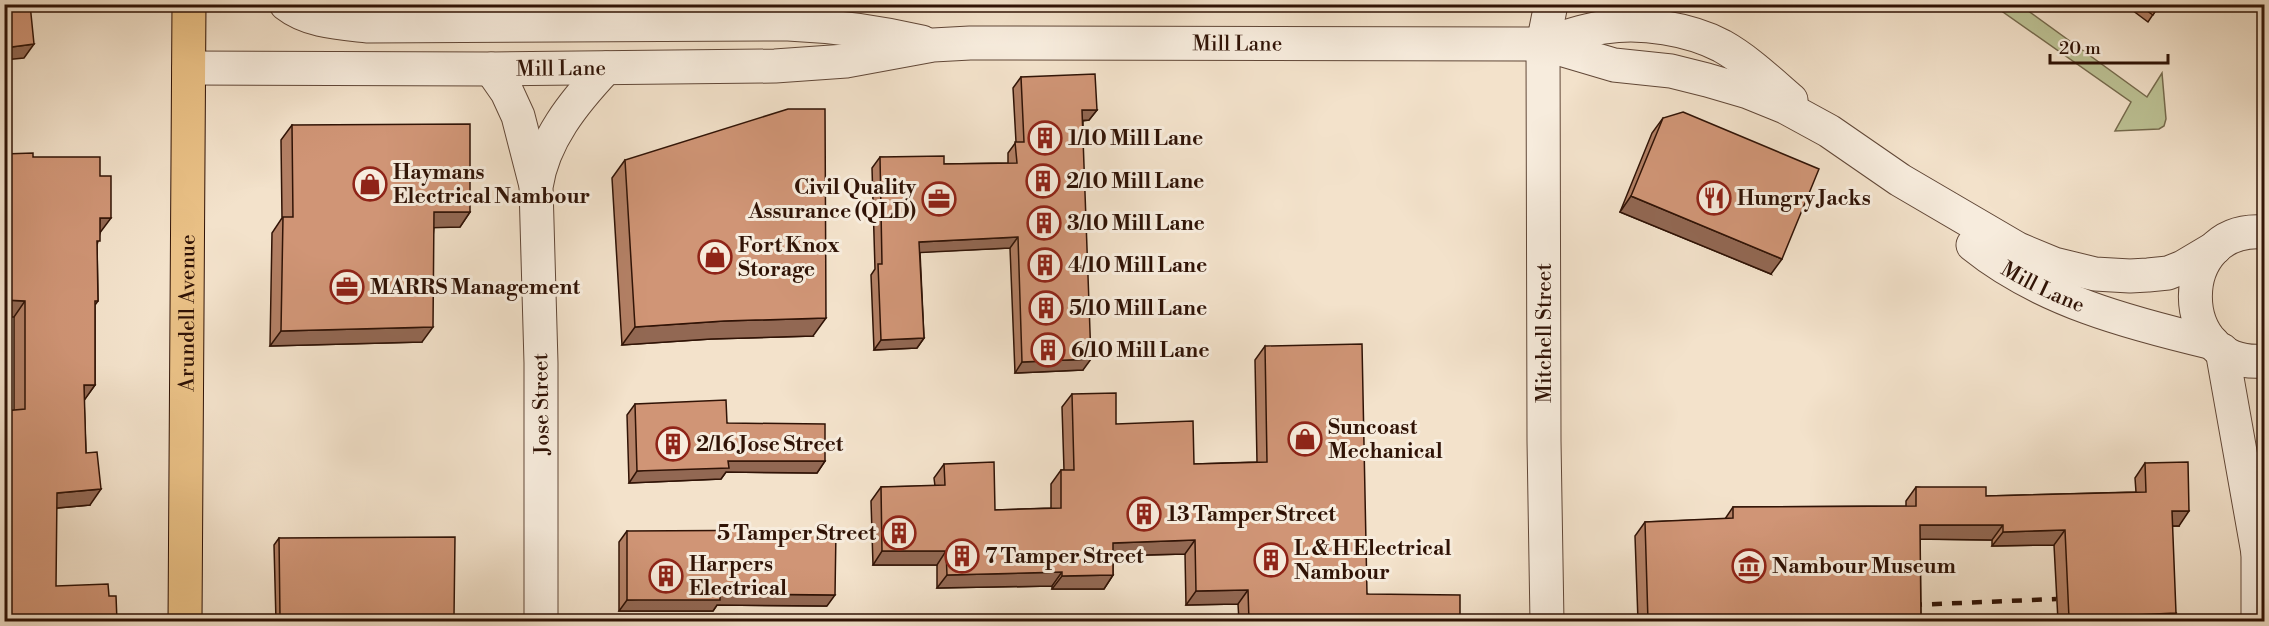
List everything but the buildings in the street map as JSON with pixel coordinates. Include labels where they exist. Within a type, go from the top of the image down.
[{"type":"main road","name":"Arundell Avenue","points":[[185,621],[189,4]]},
{"type":"street","name":"Mill Lane","points":[[286,4],[295,11],[321,20],[368,26],[799,24],[872,32],[933,45]]},
{"type":"street","name":"Mitchell Street","points":[[1533,4],[1543,44]]},
{"type":"street","name":"Mitchell Street","points":[[1547,621],[1543,44],[1551,4]]},
{"type":"street","name":"Mill Lane","points":[[189,68],[491,69],[775,66],[846,61],[933,45],[1543,44],[1614,65],[1671,71],[1732,87],[1785,107],[1828,131],[1900,180],[2018,249],[2074,270],[2130,276],[2168,273],[2194,262],[2222,242],[2245,232],[2265,232]]},
{"type":"street","name":"Jose Street","points":[[536,187],[541,161],[556,132],[577,101],[606,68]]},
{"type":"street","name":"Jose Street","points":[[491,69],[507,92],[522,125],[536,187],[541,363],[541,621]]},
{"type":"street","name":"Mill Lane","points":[[1900,180],[1982,253],[2032,284],[2099,312],[2218,347],[2234,357],[2247,361],[2265,361]]},
{"type":"street","points":[[2215,248],[2206,259],[2194,287],[2194,303],[2203,331],[2218,347],[2258,553]]},
{"type":"street","points":[[2258,621],[2258,553],[2265,500]]},
{"type":"green space","points":[[1993,5],[2020,5],[2147,97],[2162,73],[2166,119],[2164,126],[2159,129],[2115,131],[2131,102]]},
{"type":"railway","points":[[1912,605],[2056,599]]},
{"type":"place","name":"1/10 Mill Lane","points":[[1045,138]]},
{"type":"place","name":"2/10 Mill Lane","points":[[1043,181]]},
{"type":"place","name":"Haymans Electrical Nambour","points":[[370,184]]},
{"type":"place","name":"Hungry Jacks","points":[[1714,198]]},
{"type":"place","name":"Civil Quality Assurance (QLD)","points":[[939,199]]},
{"type":"place","name":"3/10 Mill Lane","points":[[1044,223]]},
{"type":"place","name":"Fort Knox Storage","points":[[715,257]]},
{"type":"place","name":"4/10 Mill Lane","points":[[1045,265]]},
{"type":"place","name":"MARRS Management","points":[[347,287]]},
{"type":"place","name":"5/10 Mill Lane","points":[[1046,308]]},
{"type":"place","name":"6/10 Mill Lane","points":[[1048,350]]},
{"type":"place","name":"Suncoast Mechanical","points":[[1305,439]]},
{"type":"place","name":"2/16 Jose Street","points":[[673,444]]},
{"type":"place","name":"13 Tamper Street","points":[[1144,514]]},
{"type":"place","name":"5 Tamper Street","points":[[899,533]]},
{"type":"place","name":"7 Tamper Street","points":[[962,556]]},
{"type":"place","name":"L & H Electrical Nambour","points":[[1271,560]]},
{"type":"place","name":"Nambour Museum","points":[[1749,566]]},
{"type":"place","name":"Harpers Electrical","points":[[666,576]]}]
